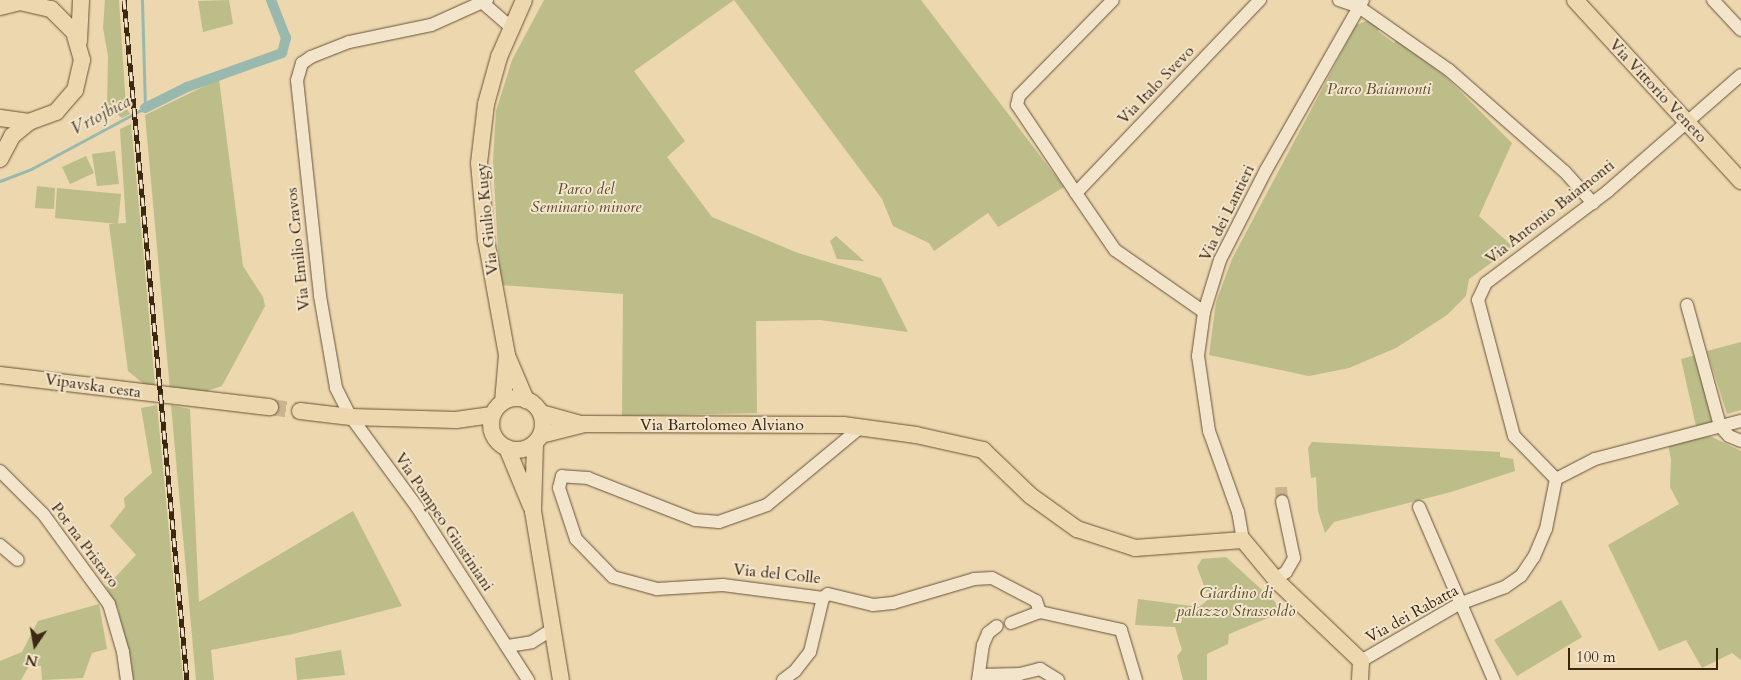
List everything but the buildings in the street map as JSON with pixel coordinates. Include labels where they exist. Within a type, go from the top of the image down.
[{"type":"main road","points":[[0,159],[12,136],[29,122],[56,112],[75,90],[81,67],[77,22],[81,0]]},
{"type":"main road","name":"Via Giulio Kugy","points":[[503,402],[506,355],[486,240],[479,163],[486,104],[499,57],[524,0]]},
{"type":"main road","name":"Via Vittorio Veneto","points":[[1575,0],[1741,181]]},
{"type":"main road","points":[[0,7],[31,1],[51,9],[65,21],[80,46]]},
{"type":"main road","points":[[0,118],[29,122]]},
{"type":"main road","name":"Via Giulio Kugy","points":[[506,355],[526,400]]},
{"type":"main road","name":"Vipavska cesta","points":[[0,375],[270,407]]},
{"type":"main road","points":[[300,411],[351,417],[456,420],[492,414],[503,402],[517,398],[526,400],[541,413],[532,510]]},
{"type":"main road","name":"Via Bartolomeo Alviano","points":[[541,413],[584,424],[861,427],[983,450],[1031,496],[1077,529],[1135,548],[1243,540]]},
{"type":"main road","points":[[492,414],[493,435]]},
{"type":"main road","points":[[456,420],[493,435],[507,448],[532,510],[561,680]]},
{"type":"main road","name":"Via Bartolomeo Alviano","points":[[538,439],[584,424]]},
{"type":"main road","points":[[507,448],[517,450],[538,439]]},
{"type":"main road","points":[[1243,540],[1275,579],[1361,661],[1360,680]]},
{"type":"street","points":[[1113,0],[1019,96],[1017,105],[1114,250],[1204,312]]},
{"type":"street","name":"Via Italo Svevo","points":[[1076,193],[1260,0]]},
{"type":"street","points":[[1338,0],[1361,3],[1450,70],[1565,172],[1593,203]]},
{"type":"street","points":[[1713,0],[1741,30]]},
{"type":"street","points":[[485,1],[511,27]]},
{"type":"street","name":"Via Emilio Cravos","points":[[351,417],[336,388],[324,334],[302,143],[297,72],[311,57],[342,45],[431,26],[485,1]]},
{"type":"street","name":"Via dei Lantieri","points":[[1243,540],[1238,512],[1210,431],[1198,356],[1204,312],[1229,243],[1266,170],[1361,3]]},
{"type":"street","name":"Via Antonio Baiamonti","points":[[1556,479],[1514,436],[1478,300],[1486,282],[1593,203],[1741,75]]},
{"type":"street","points":[[1687,304],[1720,426],[1729,436],[1741,442]]},
{"type":"street","name":"Via Pompeo Giustiniani","points":[[351,417],[417,507],[508,646],[528,680]]},
{"type":"street","points":[[1556,479],[1595,459],[1741,421]]},
{"type":"street","name":"Via del Colle","points":[[861,427],[767,505],[719,522],[695,520],[588,478],[562,476],[559,488],[576,539],[613,577],[657,589],[723,585],[823,598],[828,594],[873,605],[893,604],[974,579],[992,578],[1036,601],[1040,612]]},
{"type":"street","name":"Pot na Pristavo","points":[[0,471],[44,515],[109,604],[123,652],[127,680]]},
{"type":"street","name":"Via dei Rabatta","points":[[1361,661],[1459,604],[1505,587],[1521,576],[1534,557],[1546,529],[1556,479]]},
{"type":"street","points":[[1275,579],[1286,572],[1294,558],[1282,501]]},
{"type":"street","points":[[1419,507],[1459,604],[1494,680]]},
{"type":"street","points":[[0,544],[18,560]]},
{"type":"street","points":[[782,680],[795,671],[810,652],[823,598]]},
{"type":"street","points":[[1011,622],[1040,612],[1120,630],[1136,680]]},
{"type":"street","points":[[997,626],[988,633],[983,645],[978,677],[1021,677],[1040,669],[1058,680]]},
{"type":"street","points":[[508,646],[532,642],[553,629]]},
{"type":"green space","points":[[105,0],[119,0],[126,107],[130,114],[122,118],[107,107],[108,56],[103,28]]},
{"type":"green space","points":[[229,0],[233,24],[203,32],[198,1]]},
{"type":"green space","name":"Parco del Seminario minore","points":[[544,0],[734,0],[634,71],[685,141],[667,157],[712,217],[798,253],[881,278],[908,332],[820,320],[756,321],[757,413],[622,416],[623,294],[500,285],[493,162],[496,111],[512,60]]},
{"type":"green space","points":[[734,0],[921,0],[1064,187],[998,227],[988,213],[934,251],[929,243],[893,226],[882,199]]},
{"type":"green space","name":"Parco Baiamonti","points":[[1369,20],[1380,28],[1378,31],[1394,43],[1396,40],[1444,75],[1512,143],[1479,216],[1513,247],[1469,279],[1466,296],[1447,315],[1396,348],[1349,368],[1309,376],[1209,355],[1216,302],[1232,259],[1356,25]]},
{"type":"green space","points":[[219,79],[243,266],[263,297],[265,306],[222,386],[207,391],[170,390],[145,115]]},
{"type":"green space","points":[[131,124],[155,386],[145,385],[128,371],[109,224],[126,223],[120,129]]},
{"type":"green space","points":[[115,151],[119,184],[97,186],[92,154]]},
{"type":"green space","points":[[86,156],[94,173],[70,184],[62,167]]},
{"type":"green space","points":[[37,186],[55,188],[54,209],[35,208]]},
{"type":"green space","points":[[57,188],[121,194],[118,224],[55,218]]},
{"type":"green space","points":[[836,236],[864,261],[837,259],[830,241]]},
{"type":"green space","points":[[1741,342],[1741,410],[1727,414],[1707,351]]},
{"type":"green space","points":[[1696,355],[1712,422],[1696,426],[1681,359]]},
{"type":"green space","points":[[157,405],[183,680],[133,680],[118,608],[106,587],[136,555],[110,526],[125,507],[124,498],[152,473],[141,408]]},
{"type":"green space","points":[[171,405],[190,409],[199,602],[353,511],[402,606],[293,634],[211,650],[214,680],[196,680]]},
{"type":"green space","points":[[1710,436],[1741,451],[1741,660],[1732,653],[1702,668],[1686,640],[1659,651],[1608,545],[1679,504],[1670,487],[1671,460],[1668,444]]},
{"type":"green space","points":[[1312,442],[1500,452],[1500,457],[1513,459],[1515,471],[1451,492],[1334,522],[1325,533],[1318,511],[1316,477],[1311,478],[1308,448]]},
{"type":"green space","name":"Giardino di palazzo Strassoldo","points":[[1226,557],[1285,611],[1229,634],[1228,644],[1207,654],[1207,680],[1183,680],[1177,656],[1182,650],[1175,627],[1135,625],[1138,599],[1199,607],[1209,599],[1197,567],[1202,559]]},
{"type":"green space","points":[[1561,600],[1582,637],[1517,676],[1494,640]]},
{"type":"green space","points":[[99,604],[107,649],[92,653],[83,678],[42,680],[41,666],[29,666],[21,680],[0,680],[0,661],[22,652],[38,621]]},
{"type":"green space","points":[[341,650],[345,675],[297,680],[295,658]]},
{"type":"waterway","name":"Vrtojbica","points":[[0,181],[31,169],[145,108],[142,0]]},
{"type":"waterway","points":[[145,108],[187,87],[282,53],[286,38],[271,0]]},
{"type":"tunnel","points":[[270,407],[300,411]]},
{"type":"tunnel","points":[[1281,487],[1282,501]]},
{"type":"railway","points":[[124,0],[187,680]]}]
